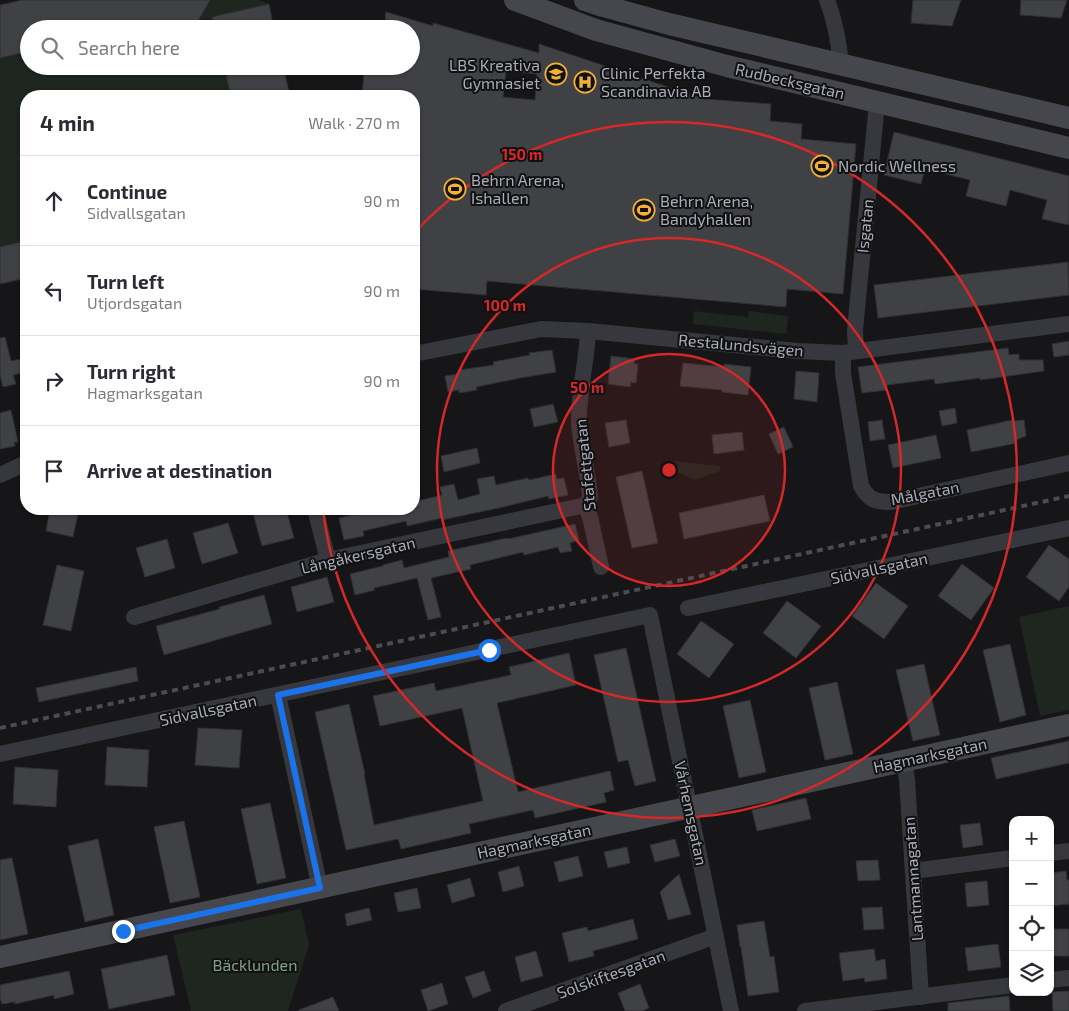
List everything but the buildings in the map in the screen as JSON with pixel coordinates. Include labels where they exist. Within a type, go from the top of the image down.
[{"type":"street","name":"Rudbecksgatan","points":[[515,0],[555,16],[605,32],[728,66],[1069,148]]},
{"type":"street","name":"Rudbecksgatan","points":[[585,0],[668,24],[1069,118]]},
{"type":"street","points":[[827,0],[839,44],[841,65]]},
{"type":"street","name":"Isgatan","points":[[849,352],[855,330],[876,113],[879,102]]},
{"type":"street","name":"Restalundsvägen","points":[[420,353],[541,328],[806,352],[849,352],[1069,324]]},
{"type":"street","name":"Stafettgatan","points":[[588,331],[582,377],[579,424],[590,497],[586,505],[601,567]]},
{"type":"street","name":"Målgatan","points":[[849,352],[843,373],[861,486],[866,496],[878,502],[891,502],[1069,464]]},
{"type":"street","points":[[0,475],[20,466]]},
{"type":"street","name":"Långåkersgatan","points":[[134,616],[328,560],[586,505]]},
{"type":"street","points":[[317,515],[328,560]]},
{"type":"street","name":"Sidvallsgatan","points":[[688,608],[1069,528]]},
{"type":"street","name":"Sidvallsgatan","points":[[0,754],[650,615]]},
{"type":"street","name":"Vårhemsgatan","points":[[650,615],[731,1011]]},
{"type":"street","points":[[278,695],[320,888]]},
{"type":"street","name":"Hagmarksgatan","points":[[0,957],[1069,725]]},
{"type":"street","name":"Lantmannagatan","points":[[904,761],[907,780],[921,997]]},
{"type":"street","points":[[1054,853],[1069,851]]},
{"type":"street","points":[[913,871],[1009,859]]},
{"type":"street","name":"Solskiftesgatan","points":[[506,1011],[716,936]]},
{"type":"street","points":[[1054,980],[1069,978]]},
{"type":"street","points":[[805,1011],[1009,986]]},
{"type":"green space","points":[[23,0],[259,0],[269,4],[272,20],[20,20],[20,75],[285,75],[289,90],[20,90],[20,279],[0,284],[0,5]]},
{"type":"green space","points":[[694,311],[748,317],[749,311],[788,316],[786,334],[693,324]]},
{"type":"green space","points":[[673,461],[720,466],[720,471],[695,480],[672,470]]},
{"type":"green space","points":[[1069,606],[1069,710],[1040,716],[1019,617]]},
{"type":"green space","name":"Bäcklunden","points":[[301,909],[309,945],[288,1011],[191,1011],[173,935]]},
{"type":"railway","points":[[0,728],[1069,496]]},
{"type":"place","name":"LBS Kreativa Gymnasiet","points":[[556,74]]},
{"type":"place","name":"Clinic Perfekta Scandinavia AB","points":[[585,82]]},
{"type":"place","name":"Nordic Wellness","points":[[822,166]]},
{"type":"place","name":"Behrn Arena, Ishallen","points":[[455,189]]},
{"type":"place","name":"Behrn Arena, Bandyhallen","points":[[644,210]]},
{"type":"route","points":[[123,931],[320,888],[278,695],[489,650]]}]
